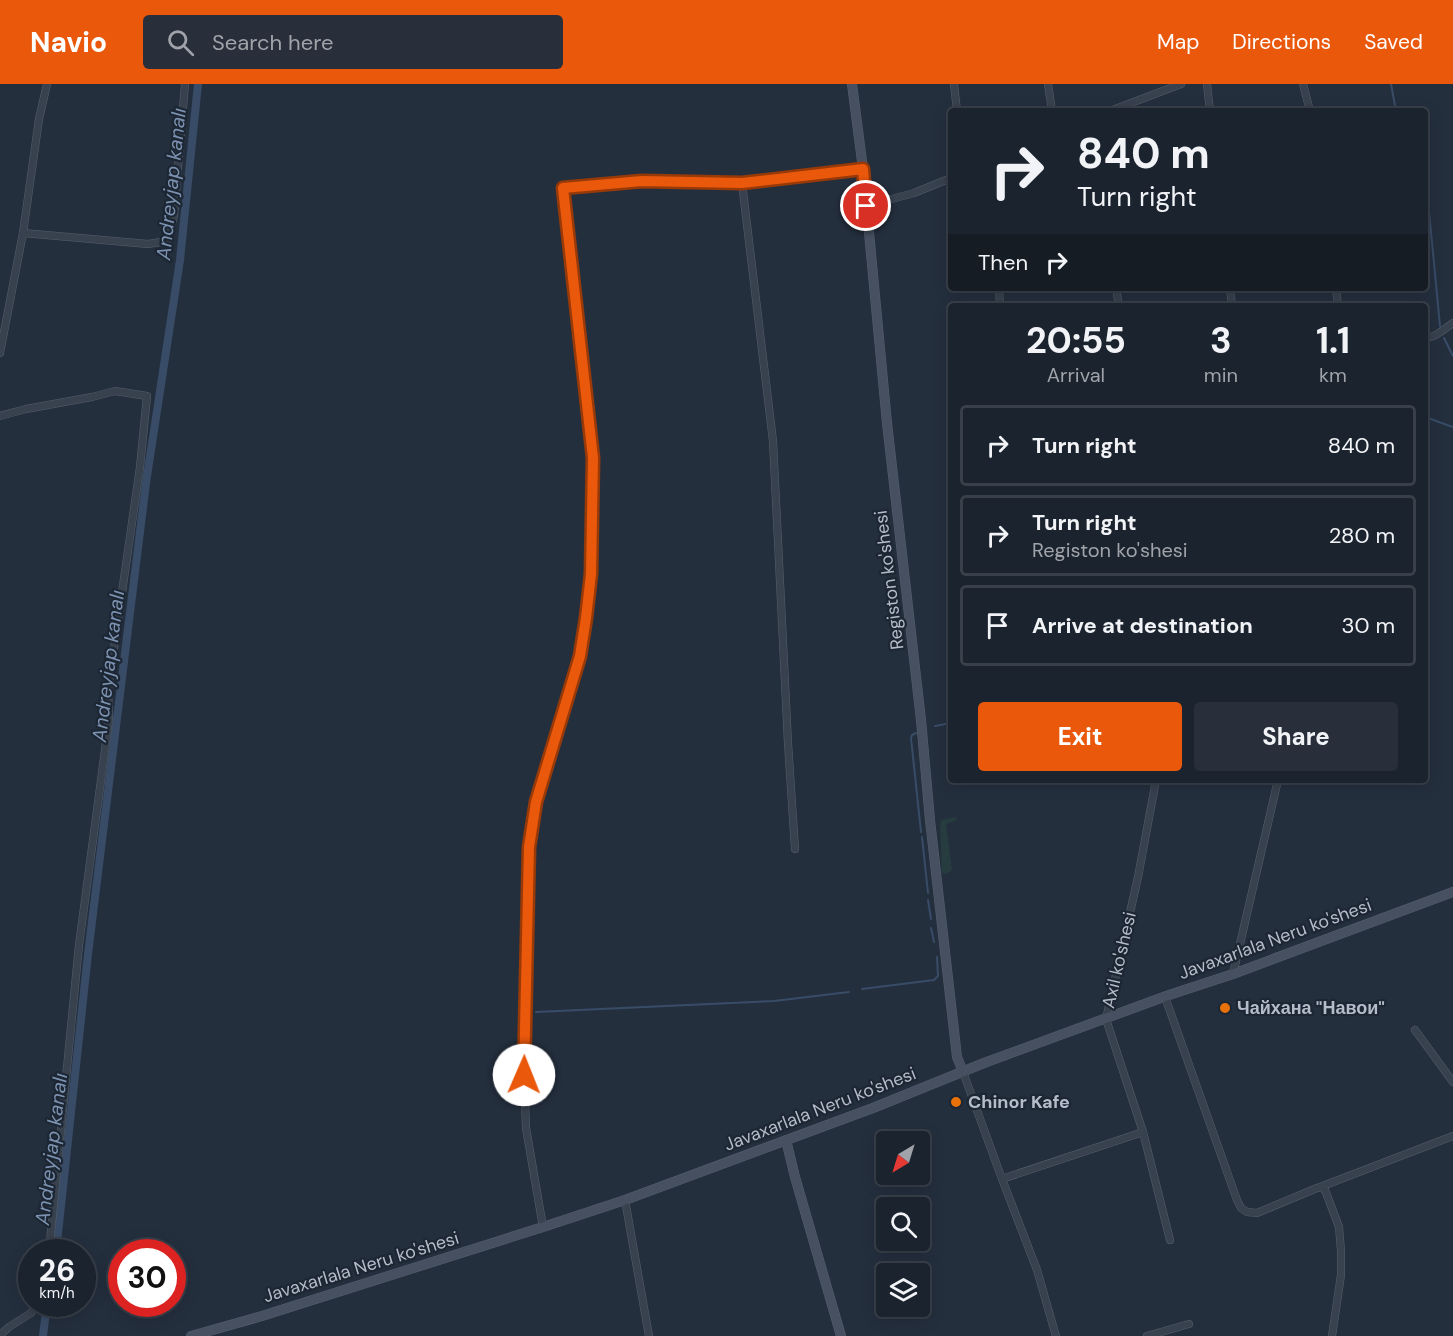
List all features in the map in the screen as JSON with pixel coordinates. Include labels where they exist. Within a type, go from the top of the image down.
[{"type":"street","points":[[0,353],[23,233],[39,119],[47,84]]},
{"type":"street","points":[[23,233],[148,244],[167,241],[174,216],[185,84]]},
{"type":"street","name":"Registon ko'shesi","points":[[852,84],[863,169],[887,423],[938,888],[957,1057],[963,1072]]},
{"type":"street","points":[[954,84],[957,108]]},
{"type":"street","points":[[1048,84],[1052,108]]},
{"type":"street","points":[[1118,108],[1181,84]]},
{"type":"street","points":[[1207,84],[1210,108]]},
{"type":"street","points":[[1304,84],[1309,108]]},
{"type":"street","points":[[543,1227],[526,1128],[524,1075],[529,847],[536,802],[580,656],[591,574],[593,458],[563,188],[642,181],[742,183],[863,169]]},
{"type":"street","points":[[866,206],[914,193],[948,179]]},
{"type":"street","points":[[742,183],[773,441],[795,849]]},
{"type":"street","points":[[1428,338],[1453,323]]},
{"type":"street","points":[[0,417],[26,409],[115,391],[147,396],[138,479],[108,690],[109,720],[79,945],[50,1239]]},
{"type":"street","name":"Axil ko'shesi","points":[[1155,783],[1138,877],[1106,1019],[1143,1132],[1170,1240]]},
{"type":"street","points":[[1233,974],[1277,783]]},
{"type":"street","name":"Javaxarlala Neru ko'shesi","points":[[191,1336],[262,1316],[625,1200],[873,1108],[984,1063],[1453,892]]},
{"type":"street","points":[[1165,996],[1225,1168],[1241,1208],[1247,1212],[1257,1213],[1453,1136]]},
{"type":"street","points":[[1415,1030],[1453,1082]]},
{"type":"street","points":[[963,1072],[1037,1270],[1056,1336]]},
{"type":"street","points":[[1002,1179],[1143,1132]]},
{"type":"street","points":[[786,1140],[842,1336]]},
{"type":"street","points":[[1320,1187],[1325,1191],[1339,1227],[1341,1275],[1332,1336]]},
{"type":"street","points":[[625,1200],[649,1336]]},
{"type":"street","points":[[0,1335],[25,1317]]},
{"type":"street","points":[[1147,1336],[1189,1324]]},
{"type":"green space","points":[[956,817],[957,820],[946,824],[952,870],[946,874],[942,873],[940,824],[942,820]]},
{"type":"waterway","name":"Andreyjap kanalı","points":[[57,1239],[88,954],[146,483],[180,260],[198,84]]},
{"type":"waterway","points":[[1391,84],[1395,108]]},
{"type":"waterway","points":[[1428,209],[1440,326]]},
{"type":"waterway","points":[[1444,338],[1453,356]]},
{"type":"waterway","points":[[1428,418],[1453,427]]},
{"type":"waterway","points":[[935,726],[948,724]]},
{"type":"waterway","points":[[916,733],[911,738],[921,832]]},
{"type":"waterway","points":[[922,837],[928,893]]},
{"type":"waterway","points":[[928,900],[931,919]]},
{"type":"waterway","points":[[931,928],[934,942]]},
{"type":"waterway","points":[[862,989],[934,980],[938,976],[937,957]]},
{"type":"waterway","points":[[536,1012],[774,1001],[849,992]]},
{"type":"waterway","name":"Andreyjap kanalı","points":[[43,1336],[45,1317]]},
{"type":"place","name":"Чайхана \"Навои\"","points":[[1225,1008]]},
{"type":"place","name":"Chinor Kafe","points":[[956,1102]]},
{"type":"route","points":[[524,1075],[529,847],[536,802],[580,656],[591,574],[593,458],[563,188],[642,181],[742,183],[863,169],[866,206]]}]
